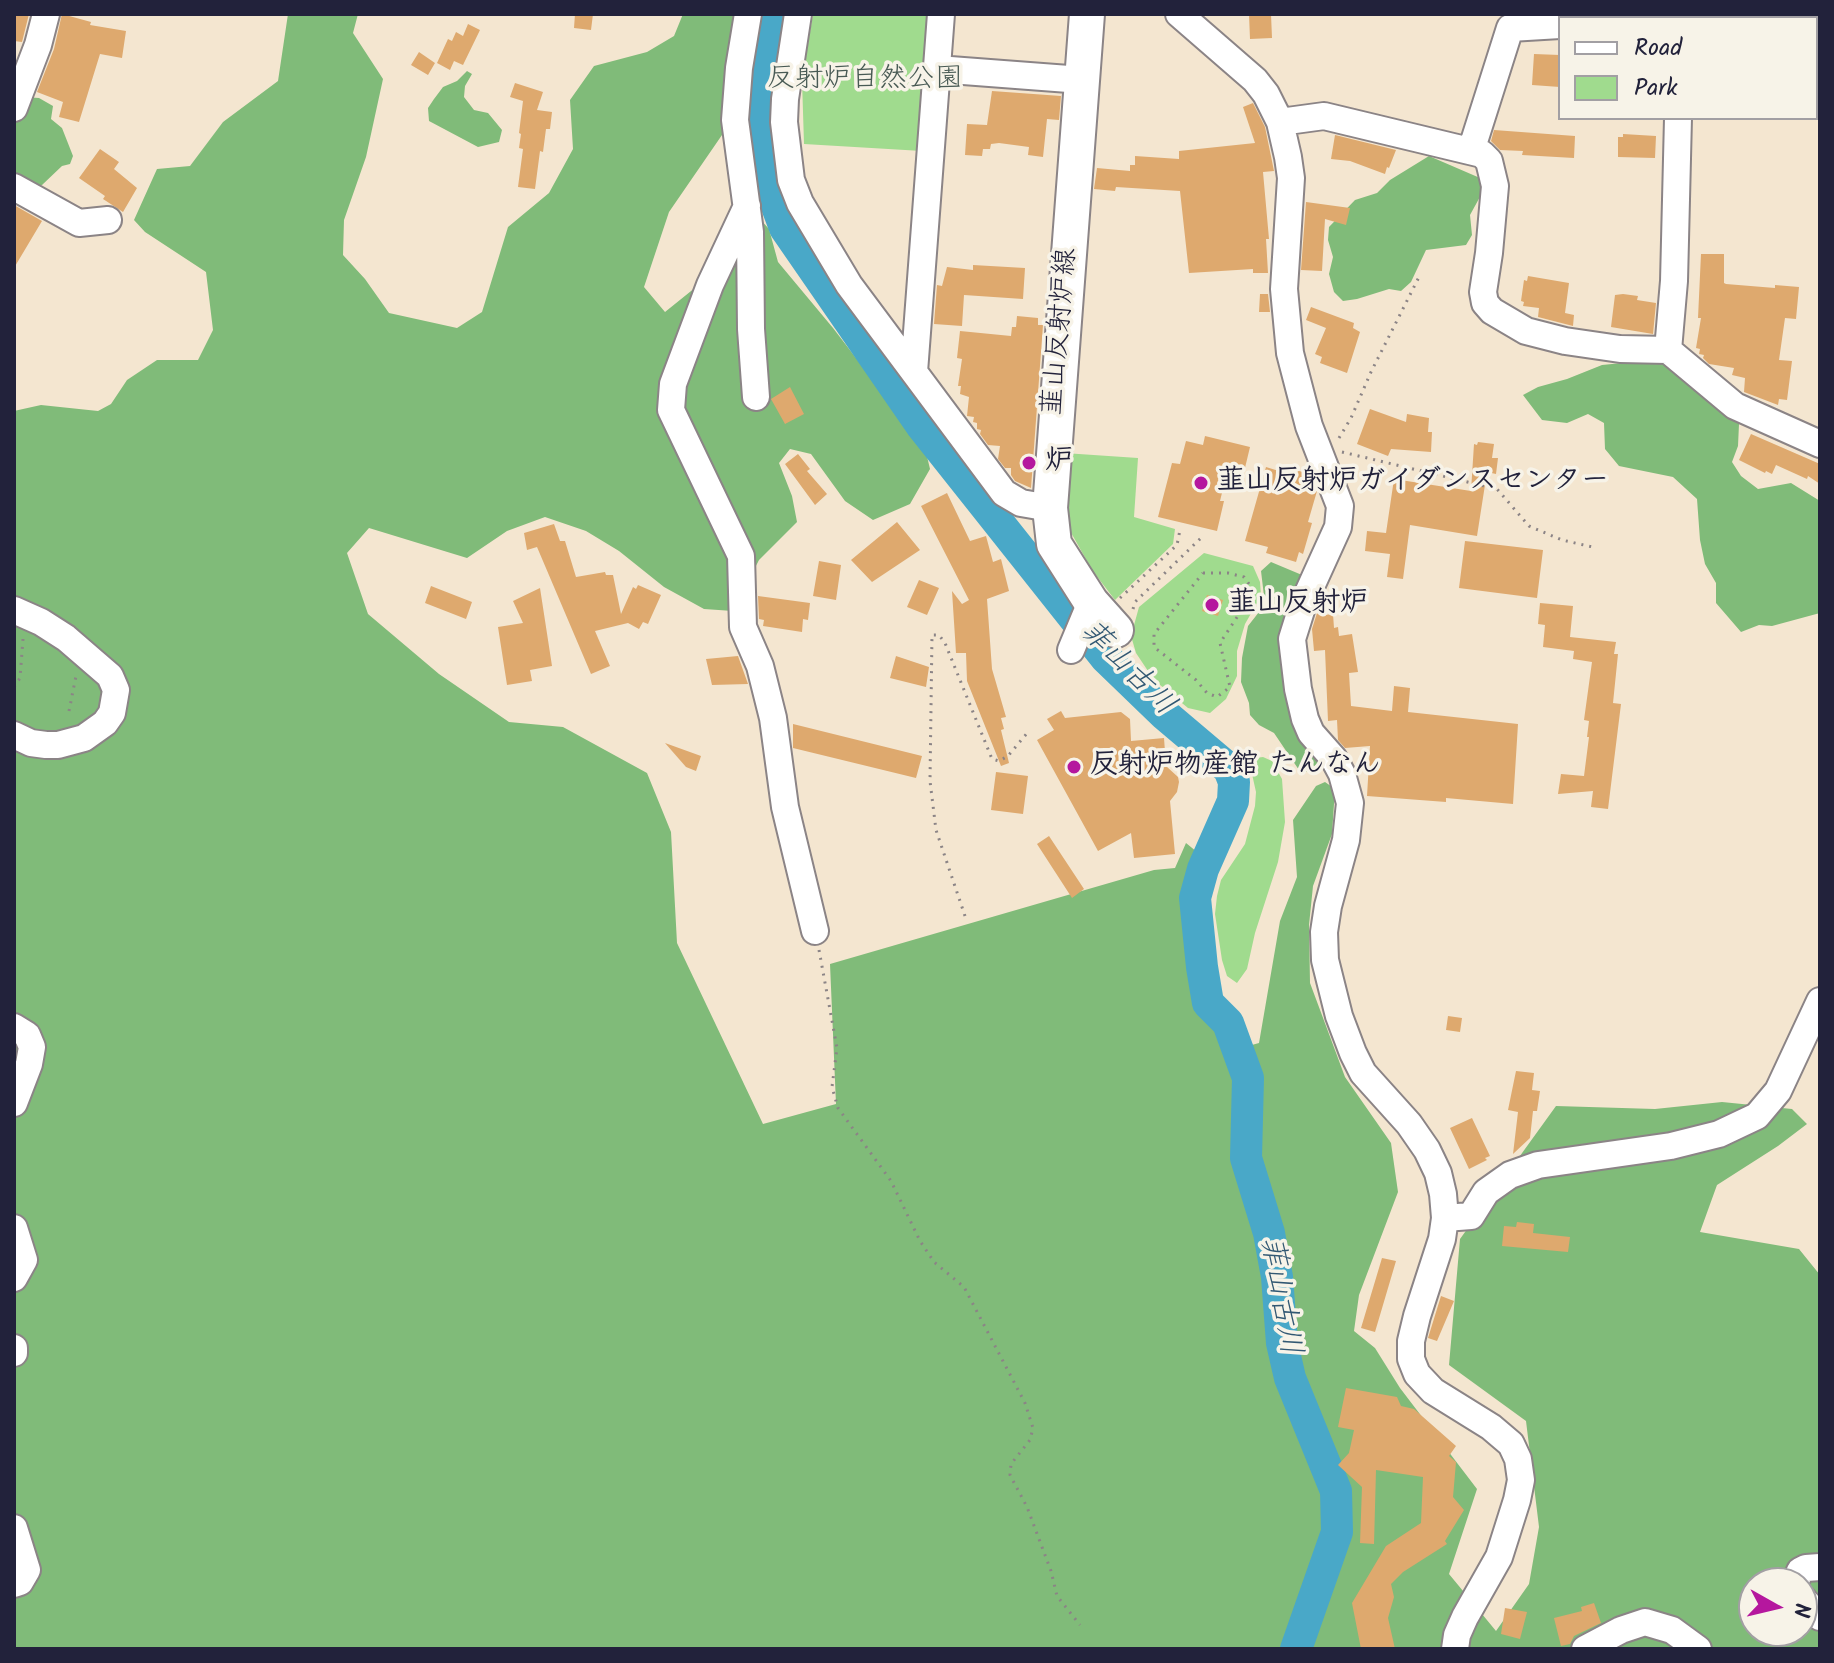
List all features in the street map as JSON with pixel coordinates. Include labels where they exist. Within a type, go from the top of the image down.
[{"type":"main road","name":"韮山反射炉線","points":[[1087,14],[1050,508],[1054,544],[1099,616]]},
{"type":"street","points":[[14,108],[38,45],[46,14]]},
{"type":"street","points":[[748,14],[735,103],[747,206],[756,397]]},
{"type":"street","points":[[798,14],[785,99],[786,151],[791,180],[800,203],[841,273],[1004,493],[1021,503],[1050,508]]},
{"type":"street","points":[[914,372],[941,14]]},
{"type":"street","points":[[1179,14],[1255,80],[1266,94],[1280,122],[1291,178],[1284,311],[1299,394],[1323,449],[1338,497],[1338,527],[1303,604],[1292,639],[1305,719],[1311,733],[1334,759],[1350,803],[1346,840],[1328,906],[1324,932],[1325,960],[1346,1039],[1363,1073],[1409,1124],[1427,1150],[1438,1173],[1445,1218],[1434,1269],[1411,1341],[1411,1359],[1417,1374],[1433,1391],[1491,1427],[1511,1444],[1518,1459],[1521,1480],[1499,1557],[1465,1617],[1455,1649]]},
{"type":"street","points":[[1471,151],[1510,28],[1558,25]]},
{"type":"street","points":[[937,69],[1082,80]]},
{"type":"street","points":[[1280,122],[1324,116],[1482,154],[1489,161],[1495,186],[1483,292],[1485,303],[1492,311],[1526,331],[1565,341],[1620,349],[1668,350],[1735,406],[1820,444]]},
{"type":"street","points":[[1668,350],[1674,281],[1678,120]]},
{"type":"street","points":[[14,187],[75,221],[85,224],[108,220]]},
{"type":"street","points":[[747,206],[710,285],[673,384],[671,410],[741,556],[743,627],[764,679],[773,718],[785,807],[815,931]]},
{"type":"street","points":[[14,610],[38,621],[79,649],[115,683],[115,702],[105,723],[84,738],[58,745],[31,743],[14,735]]},
{"type":"street","points":[[1071,650],[1099,616]]},
{"type":"street","points":[[1445,1218],[1471,1216],[1486,1192],[1510,1175],[1538,1165],[1671,1146],[1719,1134],[1757,1116],[1778,1091],[1820,1001]]},
{"type":"street","points":[[14,1027],[27,1035],[32,1047],[14,1103]]},
{"type":"street","points":[[14,1228],[24,1260],[14,1278]]},
{"type":"street","points":[[14,1528],[27,1570],[20,1582],[14,1584]]},
{"type":"street","points":[[1585,1649],[1621,1630],[1645,1622],[1672,1630],[1698,1649]]},
{"type":"path","points":[[1419,277],[1351,418],[1323,449],[1497,489],[1529,526],[1562,540],[1597,548]]},
{"type":"path","points":[[1180,530],[1177,545],[1099,616],[1126,627],[1135,602],[1203,536]]},
{"type":"path","points":[[1203,573],[1228,573],[1244,577],[1252,588],[1247,602],[1220,643],[1230,687],[1217,697],[1207,693],[1196,680],[1154,647],[1154,634],[1203,573]]},
{"type":"path","points":[[14,687],[20,678],[23,638],[38,621]]},
{"type":"path","points":[[965,916],[936,830],[930,781],[932,635],[939,635],[945,643],[992,759],[1004,759],[1028,732]]},
{"type":"path","points":[[69,711],[79,649]]},
{"type":"path","points":[[815,931],[837,1048],[832,1087],[838,1108],[891,1181],[920,1241],[934,1262],[964,1287],[1025,1403],[1033,1428],[1030,1440],[1011,1464],[1010,1475],[1027,1507],[1057,1596],[1080,1625]]},
{"type":"green space","points":[[288,14],[358,14],[353,33],[383,79],[366,157],[344,220],[343,255],[389,313],[457,328],[482,312],[508,227],[549,193],[573,149],[570,100],[594,66],[647,52],[674,36],[683,14],[738,14],[722,135],[669,212],[644,287],[665,312],[701,283],[760,219],[769,229],[778,262],[925,448],[930,469],[910,504],[873,520],[845,501],[811,454],[790,449],[779,463],[792,496],[797,522],[759,560],[733,611],[704,609],[664,587],[619,551],[586,531],[545,517],[507,531],[467,558],[369,528],[347,553],[368,614],[439,674],[509,722],[563,727],[647,773],[671,832],[677,943],[763,1124],[836,1104],[830,964],[1154,870],[1175,868],[1186,843],[1197,852],[1187,903],[1198,1004],[1230,1051],[1259,1043],[1280,921],[1297,877],[1293,820],[1316,786],[1325,782],[1335,789],[1332,834],[1313,886],[1309,925],[1310,983],[1345,1077],[1391,1143],[1398,1192],[1359,1295],[1354,1331],[1375,1348],[1400,1388],[1477,1489],[1449,1574],[1496,1631],[1529,1584],[1539,1527],[1526,1421],[1449,1365],[1460,1239],[1556,1106],[1655,1109],[1722,1102],[1792,1109],[1807,1124],[1717,1185],[1700,1232],[1799,1249],[1820,1275],[1820,1649],[14,1649],[14,411],[41,405],[98,411],[111,404],[127,380],[157,360],[198,360],[213,330],[206,272],[145,232],[134,220],[157,169],[190,166],[223,122],[278,81]]},
{"type":"green space","name":"反射炉自然公園","points":[[813,14],[933,14],[922,151],[804,144],[802,80]]},
{"type":"green space","points":[[467,71],[472,74],[465,86],[464,97],[474,110],[488,113],[502,130],[499,142],[478,147],[429,121],[428,108],[443,87],[457,81]]},
{"type":"green space","points":[[24,97],[39,98],[53,106],[51,119],[62,128],[73,156],[70,164],[62,166],[42,185],[14,182],[14,118]]},
{"type":"green space","points":[[1429,156],[1480,178],[1481,195],[1470,215],[1472,235],[1466,245],[1426,250],[1411,282],[1401,291],[1389,289],[1343,301],[1334,292],[1329,274],[1333,257],[1328,240],[1329,227],[1355,200],[1377,193],[1390,180]]},
{"type":"green space","points":[[1642,361],[1667,363],[1739,424],[1738,446],[1732,462],[1741,476],[1758,489],[1791,483],[1820,501],[1820,613],[1772,626],[1759,625],[1741,632],[1716,603],[1716,583],[1705,564],[1700,540],[1697,499],[1673,477],[1619,466],[1605,449],[1604,423],[1588,414],[1567,423],[1542,420],[1523,395],[1602,365]]},
{"type":"green space","points":[[1064,453],[1138,458],[1134,517],[1175,529],[1173,544],[1115,600],[1092,570],[1069,529],[1065,514]]},
{"type":"green space","points":[[1204,553],[1253,566],[1260,582],[1261,596],[1245,624],[1237,651],[1237,676],[1226,699],[1210,713],[1188,708],[1154,680],[1136,653],[1131,636],[1139,607]]},
{"type":"green space","points":[[1271,562],[1302,575],[1299,597],[1318,763],[1309,771],[1299,770],[1274,733],[1259,725],[1250,715],[1241,682],[1248,626],[1259,612],[1264,596],[1261,571]]},
{"type":"green space","points":[[1255,758],[1272,761],[1282,779],[1285,822],[1278,862],[1247,969],[1237,983],[1227,976],[1222,960],[1215,914],[1217,896],[1221,880],[1245,844],[1256,792],[1250,765]]},
{"type":"building","points":[[14,14],[29,14],[22,42],[14,41]]},
{"type":"building","points":[[62,14],[91,22],[90,25],[126,31],[122,58],[100,54],[79,122],[59,117],[63,102],[37,92],[54,49]]},
{"type":"building","points":[[575,14],[593,14],[591,30],[574,28]]},
{"type":"building","points":[[1249,14],[1271,14],[1272,38],[1250,39]]},
{"type":"building","points":[[468,24],[480,30],[463,65],[454,61],[450,70],[437,63],[448,39],[452,41],[456,32],[463,36]]},
{"type":"building","points":[[419,52],[435,63],[428,75],[411,65]]},
{"type":"building","points":[[1534,54],[1558,55],[1558,87],[1532,85]]},
{"type":"building","points":[[515,83],[543,92],[537,110],[552,112],[543,152],[540,151],[535,189],[518,187],[523,149],[519,148],[519,133],[523,101],[510,97]]},
{"type":"building","points":[[992,91],[1061,96],[1059,120],[1047,119],[1043,157],[1028,155],[1029,147],[999,143],[991,144],[990,149],[983,149],[982,156],[965,155],[967,124],[987,125]]},
{"type":"building","points":[[1253,103],[1265,127],[1274,171],[1263,172],[1269,239],[1266,239],[1268,273],[1253,273],[1253,269],[1189,273],[1180,191],[1116,187],[1115,191],[1094,189],[1097,168],[1130,171],[1130,165],[1135,165],[1135,156],[1179,159],[1179,151],[1255,143],[1243,107]]},
{"type":"building","points":[[1494,130],[1575,136],[1574,158],[1522,155],[1523,151],[1500,150],[1491,141]]},
{"type":"building","points":[[1623,134],[1656,136],[1655,158],[1618,157],[1618,137],[1623,137]]},
{"type":"building","points":[[1335,135],[1396,150],[1385,174],[1350,161],[1331,159]]},
{"type":"building","points":[[100,149],[119,162],[114,169],[137,188],[123,212],[79,178]]},
{"type":"building","points":[[1306,202],[1350,208],[1346,225],[1325,219],[1322,271],[1301,270]]},
{"type":"building","points":[[14,205],[42,221],[14,268]]},
{"type":"building","points":[[1701,254],[1724,254],[1726,284],[1799,287],[1796,319],[1785,318],[1779,360],[1792,361],[1787,400],[1779,399],[1778,405],[1744,392],[1745,378],[1732,375],[1734,368],[1709,364],[1704,355],[1699,354],[1700,349],[1696,348],[1701,318],[1698,318]]},
{"type":"building","points":[[973,265],[1025,268],[1023,299],[964,295],[962,326],[934,324],[937,285],[942,286],[947,267],[973,270]]},
{"type":"building","points":[[1528,276],[1569,283],[1565,313],[1574,315],[1573,326],[1538,317],[1539,308],[1523,306],[1524,280],[1527,281]]},
{"type":"building","points":[[1260,294],[1268,294],[1270,312],[1259,312]]},
{"type":"building","points":[[1623,294],[1656,303],[1653,334],[1611,327],[1615,295]]},
{"type":"building","points":[[1311,307],[1354,323],[1353,328],[1360,332],[1347,373],[1320,363],[1322,357],[1315,354],[1326,328],[1306,320]]},
{"type":"building","points":[[1017,316],[1038,318],[1038,325],[1043,325],[1031,488],[1015,481],[1011,468],[1005,468],[998,459],[1000,446],[988,445],[980,434],[981,430],[977,429],[977,423],[973,422],[974,417],[967,416],[969,397],[960,394],[961,386],[958,386],[962,359],[957,358],[960,331],[1011,336]]},
{"type":"building","points":[[790,387],[804,414],[785,424],[771,399]]},
{"type":"building","points":[[1370,409],[1406,422],[1407,414],[1429,418],[1431,452],[1391,449],[1388,456],[1357,444]]},
{"type":"building","points":[[1751,434],[1820,464],[1820,484],[1808,476],[1807,479],[1776,465],[1772,474],[1739,460]]},
{"type":"building","points":[[1205,436],[1250,447],[1244,472],[1228,468],[1217,531],[1158,517],[1172,463],[1180,464],[1186,441],[1203,445]]},
{"type":"building","points":[[1474,444],[1494,444],[1492,458],[1498,458],[1496,474],[1487,472],[1477,536],[1410,525],[1403,579],[1387,577],[1390,554],[1365,551],[1367,531],[1386,533],[1394,479],[1471,491]]},
{"type":"building","points":[[798,454],[810,469],[807,471],[827,494],[815,505],[785,464]]},
{"type":"building","points":[[1266,467],[1282,472],[1283,467],[1307,473],[1304,484],[1317,491],[1303,554],[1299,552],[1296,562],[1266,553],[1268,547],[1245,541]]},
{"type":"building","points":[[947,493],[970,541],[986,536],[993,562],[1001,559],[1009,591],[987,599],[992,669],[1006,717],[1001,718],[1004,729],[1001,730],[1009,763],[1001,766],[967,681],[966,653],[956,653],[952,591],[962,604],[969,600],[921,506]]},
{"type":"building","points":[[897,522],[920,550],[872,582],[851,560]]},
{"type":"building","points":[[554,524],[560,541],[565,541],[576,577],[605,572],[606,575],[613,575],[621,614],[633,587],[636,589],[638,585],[661,595],[648,624],[643,622],[639,629],[628,623],[595,631],[610,666],[591,674],[537,547],[527,550],[524,533]]},
{"type":"building","points":[[1465,541],[1543,550],[1537,598],[1459,588]]},
{"type":"building","points":[[819,561],[841,565],[836,600],[813,596]]},
{"type":"building","points":[[919,580],[939,588],[927,615],[907,607]]},
{"type":"building","points":[[431,586],[472,602],[466,619],[425,603]]},
{"type":"building","points":[[540,588],[552,666],[530,670],[532,681],[507,685],[498,627],[523,623],[513,601]]},
{"type":"building","points":[[1207,595],[1223,600],[1218,616],[1202,611]]},
{"type":"building","points":[[758,596],[810,603],[808,620],[803,619],[802,632],[763,626],[764,620],[759,619]]},
{"type":"building","points":[[1540,603],[1573,606],[1570,637],[1616,642],[1614,654],[1618,654],[1613,703],[1621,704],[1608,809],[1591,807],[1593,791],[1558,794],[1561,774],[1584,776],[1589,721],[1584,720],[1592,662],[1573,659],[1574,651],[1543,647],[1545,625],[1538,624]]},
{"type":"building","points":[[1324,612],[1325,615],[1333,614],[1334,628],[1338,627],[1339,636],[1352,634],[1358,672],[1349,673],[1351,706],[1392,711],[1394,686],[1410,688],[1408,712],[1518,724],[1513,804],[1367,796],[1370,746],[1345,748],[1338,740],[1337,720],[1328,721],[1325,650],[1314,651],[1312,629],[1317,613]]},
{"type":"building","points":[[738,656],[748,684],[712,685],[706,659]]},
{"type":"building","points":[[896,656],[929,667],[926,687],[890,678]]},
{"type":"building","points":[[1061,711],[1065,718],[1121,712],[1130,719],[1131,741],[1164,738],[1166,766],[1179,782],[1177,792],[1170,801],[1175,854],[1134,858],[1131,833],[1098,851],[1037,740],[1054,730],[1047,719]]},
{"type":"building","points":[[793,724],[922,756],[916,778],[793,748]]},
{"type":"building","points":[[665,743],[701,756],[696,771],[686,767]]},
{"type":"building","points":[[996,772],[1028,776],[1023,814],[991,810]]},
{"type":"building","points":[[1049,836],[1084,889],[1072,898],[1037,844]]},
{"type":"building","points":[[1448,1016],[1462,1018],[1460,1032],[1446,1030]]},
{"type":"building","points":[[1516,1071],[1534,1073],[1532,1090],[1540,1091],[1537,1111],[1533,1111],[1530,1138],[1513,1154],[1518,1112],[1508,1110]]},
{"type":"building","points":[[1472,1118],[1490,1156],[1469,1169],[1450,1128]]},
{"type":"building","points":[[1517,1222],[1534,1224],[1533,1233],[1570,1237],[1568,1252],[1502,1246],[1504,1226],[1516,1227]]},
{"type":"building","points":[[1382,1258],[1396,1261],[1375,1332],[1361,1328]]},
{"type":"building","points":[[1441,1296],[1454,1301],[1437,1341],[1428,1338]]},
{"type":"building","points":[[1346,1388],[1397,1397],[1401,1406],[1414,1409],[1456,1446],[1449,1456],[1456,1462],[1453,1497],[1464,1510],[1445,1541],[1447,1544],[1403,1572],[1391,1584],[1394,1597],[1388,1618],[1395,1649],[1361,1649],[1352,1603],[1386,1546],[1421,1523],[1423,1477],[1376,1470],[1374,1544],[1360,1543],[1362,1487],[1338,1465],[1349,1453],[1354,1430],[1338,1427]]},
{"type":"building","points":[[1594,1603],[1601,1623],[1574,1636],[1570,1644],[1561,1646],[1554,1618],[1582,1611],[1581,1607]]},
{"type":"building","points":[[1505,1608],[1527,1612],[1520,1639],[1501,1634]]},
{"type":"waterway","name":"菲山古川","points":[[774,14],[761,93],[761,122],[764,157],[773,196],[785,228],[921,425],[1106,658],[1164,714],[1229,769],[1234,782],[1233,801],[1203,869],[1195,898],[1202,967],[1208,1003],[1228,1023],[1248,1078],[1246,1158],[1269,1233],[1277,1277],[1282,1343],[1290,1378],[1336,1491],[1337,1532],[1296,1649]]},
{"type":"place","name":"炉","points":[[1029,463]]},
{"type":"place","name":"韮山反射炉ガイダンスセンター","points":[[1201,483]]},
{"type":"place","name":"韮山反射炉","points":[[1212,605]]},
{"type":"place","name":"反射炉物産館 たんなん","points":[[1074,767]]}]
